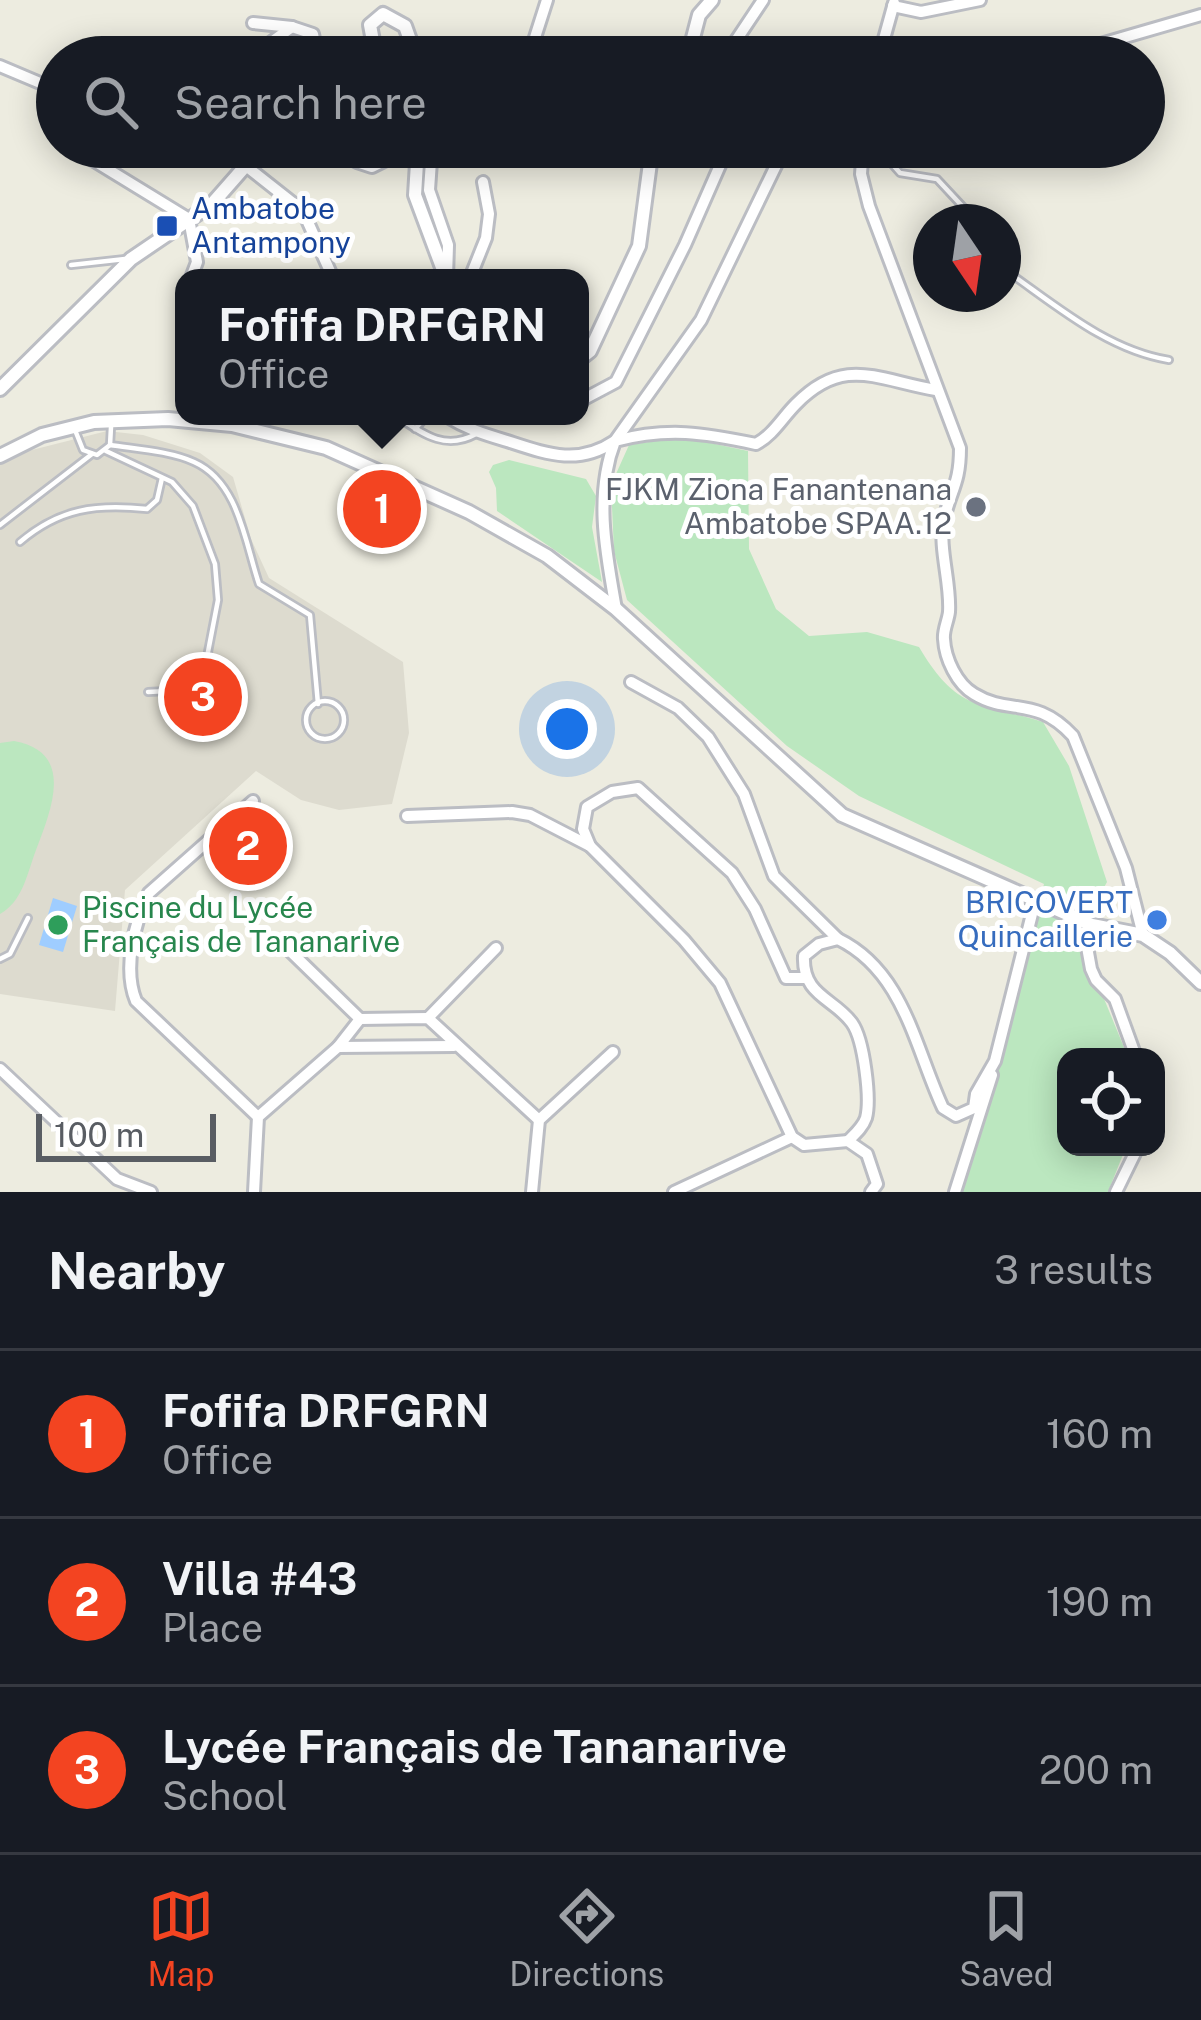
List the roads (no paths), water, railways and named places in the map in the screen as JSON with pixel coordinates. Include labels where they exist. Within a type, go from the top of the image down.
[{"type":"street","points":[[536,36],[547,0]]},
{"type":"street","points":[[694,36],[699,15],[712,0]]},
{"type":"street","points":[[738,36],[763,0]]},
{"type":"street","points":[[885,36],[894,3],[921,12],[980,0]]},
{"type":"street","points":[[372,36],[370,25],[383,14],[405,26],[409,36]]},
{"type":"street","points":[[1128,36],[1201,15]]},
{"type":"street","points":[[253,23],[292,27],[313,36]]},
{"type":"street","points":[[280,36],[292,27]]},
{"type":"street","points":[[0,66],[36,81]]},
{"type":"street","points":[[107,168],[189,219],[194,269]]},
{"type":"street","points":[[0,389],[130,259],[212,204],[244,168]]},
{"type":"street","points":[[249,168],[303,211],[329,269]]},
{"type":"street","points":[[417,168],[415,195],[443,269]]},
{"type":"street","points":[[431,168],[429,190],[448,245],[447,269]]},
{"type":"street","points":[[589,352],[640,246],[649,168]]},
{"type":"street","points":[[589,396],[616,382],[719,168]]},
{"type":"street","points":[[616,609],[603,503],[603,478],[615,441],[701,320],[775,168]]},
{"type":"street","points":[[861,168],[869,206],[960,448],[960,478],[944,521],[949,615],[943,636],[948,656],[960,684],[977,697],[1027,706],[1058,720],[1073,736],[1126,868],[1143,935]]},
{"type":"street","points":[[474,269],[489,214],[483,182]]},
{"type":"street","points":[[461,425],[546,455],[573,458],[598,453],[615,441],[663,430],[756,444],[823,380],[844,373],[936,390]]},
{"type":"street","points":[[0,456],[42,435],[74,427],[175,420]]},
{"type":"street","points":[[232,425],[326,448],[469,512],[547,556],[616,609],[842,815],[1092,926],[1143,935],[1201,983]]},
{"type":"street","points":[[631,682],[678,708],[708,736],[744,794],[774,876],[838,940],[862,953],[885,976],[949,1113],[956,1116],[974,1108],[976,1094],[995,1061]]},
{"type":"street","points":[[590,846],[583,829],[587,807],[612,792],[638,788],[732,873],[755,909],[786,978],[806,978]]},
{"type":"street","points":[[253,801],[149,893],[137,927],[130,976],[136,1001],[258,1117]]},
{"type":"street","points":[[407,816],[512,812],[530,815],[590,846],[720,983],[792,1137],[804,1145],[848,1141],[867,1154],[878,1184],[871,1192]]},
{"type":"street","points":[[955,1192],[978,1129],[1036,898]]},
{"type":"street","points":[[1092,926],[1091,969],[1115,999],[1133,1048]]},
{"type":"street","points":[[838,940],[819,944],[804,956],[806,978],[831,1007],[851,1021],[860,1042],[867,1109],[865,1123],[848,1141]]},
{"type":"street","points":[[290,951],[360,1019],[428,1018],[496,947]]},
{"type":"street","points":[[428,1018],[539,1120]]},
{"type":"street","points":[[254,1192],[258,1117],[338,1047],[360,1019]]},
{"type":"street","points":[[338,1047],[454,1046]]},
{"type":"street","points":[[532,1192],[539,1120],[613,1052]]},
{"type":"street","points":[[0,1069],[122,1188],[151,1192]]},
{"type":"street","points":[[674,1192],[792,1137]]},
{"type":"street","points":[[1116,1192],[1134,1156]]},
{"type":"lane","points":[[896,168],[900,173],[937,179],[960,204]]},
{"type":"lane","points":[[71,265],[130,259]]},
{"type":"lane","points":[[1021,281],[1086,327],[1143,356],[1169,360]]},
{"type":"lane","points":[[108,448],[112,421]]},
{"type":"lane","points":[[409,425],[444,443],[456,444],[476,434]]},
{"type":"lane","points":[[415,429],[419,425]]},
{"type":"lane","points":[[74,427],[82,450],[92,454]]},
{"type":"lane","points":[[108,448],[172,482],[193,506],[215,564],[218,600],[200,687],[148,692]]},
{"type":"lane","points":[[0,525],[92,454],[108,448],[195,462],[222,484],[243,528],[259,584],[310,615],[318,704]]},
{"type":"lane","points":[[20,542],[40,524],[69,511],[105,504],[147,509],[157,500],[162,478]]},
{"type":"lane","points":[[332,703],[344,716],[342,728],[329,739],[317,737],[307,724],[308,712],[318,704],[332,703]]},
{"type":"lane","points":[[0,959],[10,954],[28,918]]},
{"type":"water","name":"Piscine du Lycée Français de Tananarive","points":[[53,898],[77,906],[63,952],[39,945]]},
{"type":"place","name":"Ambatobe Antampony","points":[[167,226]]},
{"type":"place","name":"FJKM Ziona Fanantenana Ambatobe SPAA.12","points":[[976,507]]},
{"type":"place","name":"Fofifa DRFGRN","points":[[382,509]]},
{"type":"place","name":"Lycée Français de Tananarive","points":[[203,697]]},
{"type":"place","name":"Villa #43","points":[[248,846]]},
{"type":"place","name":"BRICOVERT Quincaillerie","points":[[1157,920]]},
{"type":"place","name":"Piscine du Lycée Français de Tananarive","points":[[58,925]]}]
